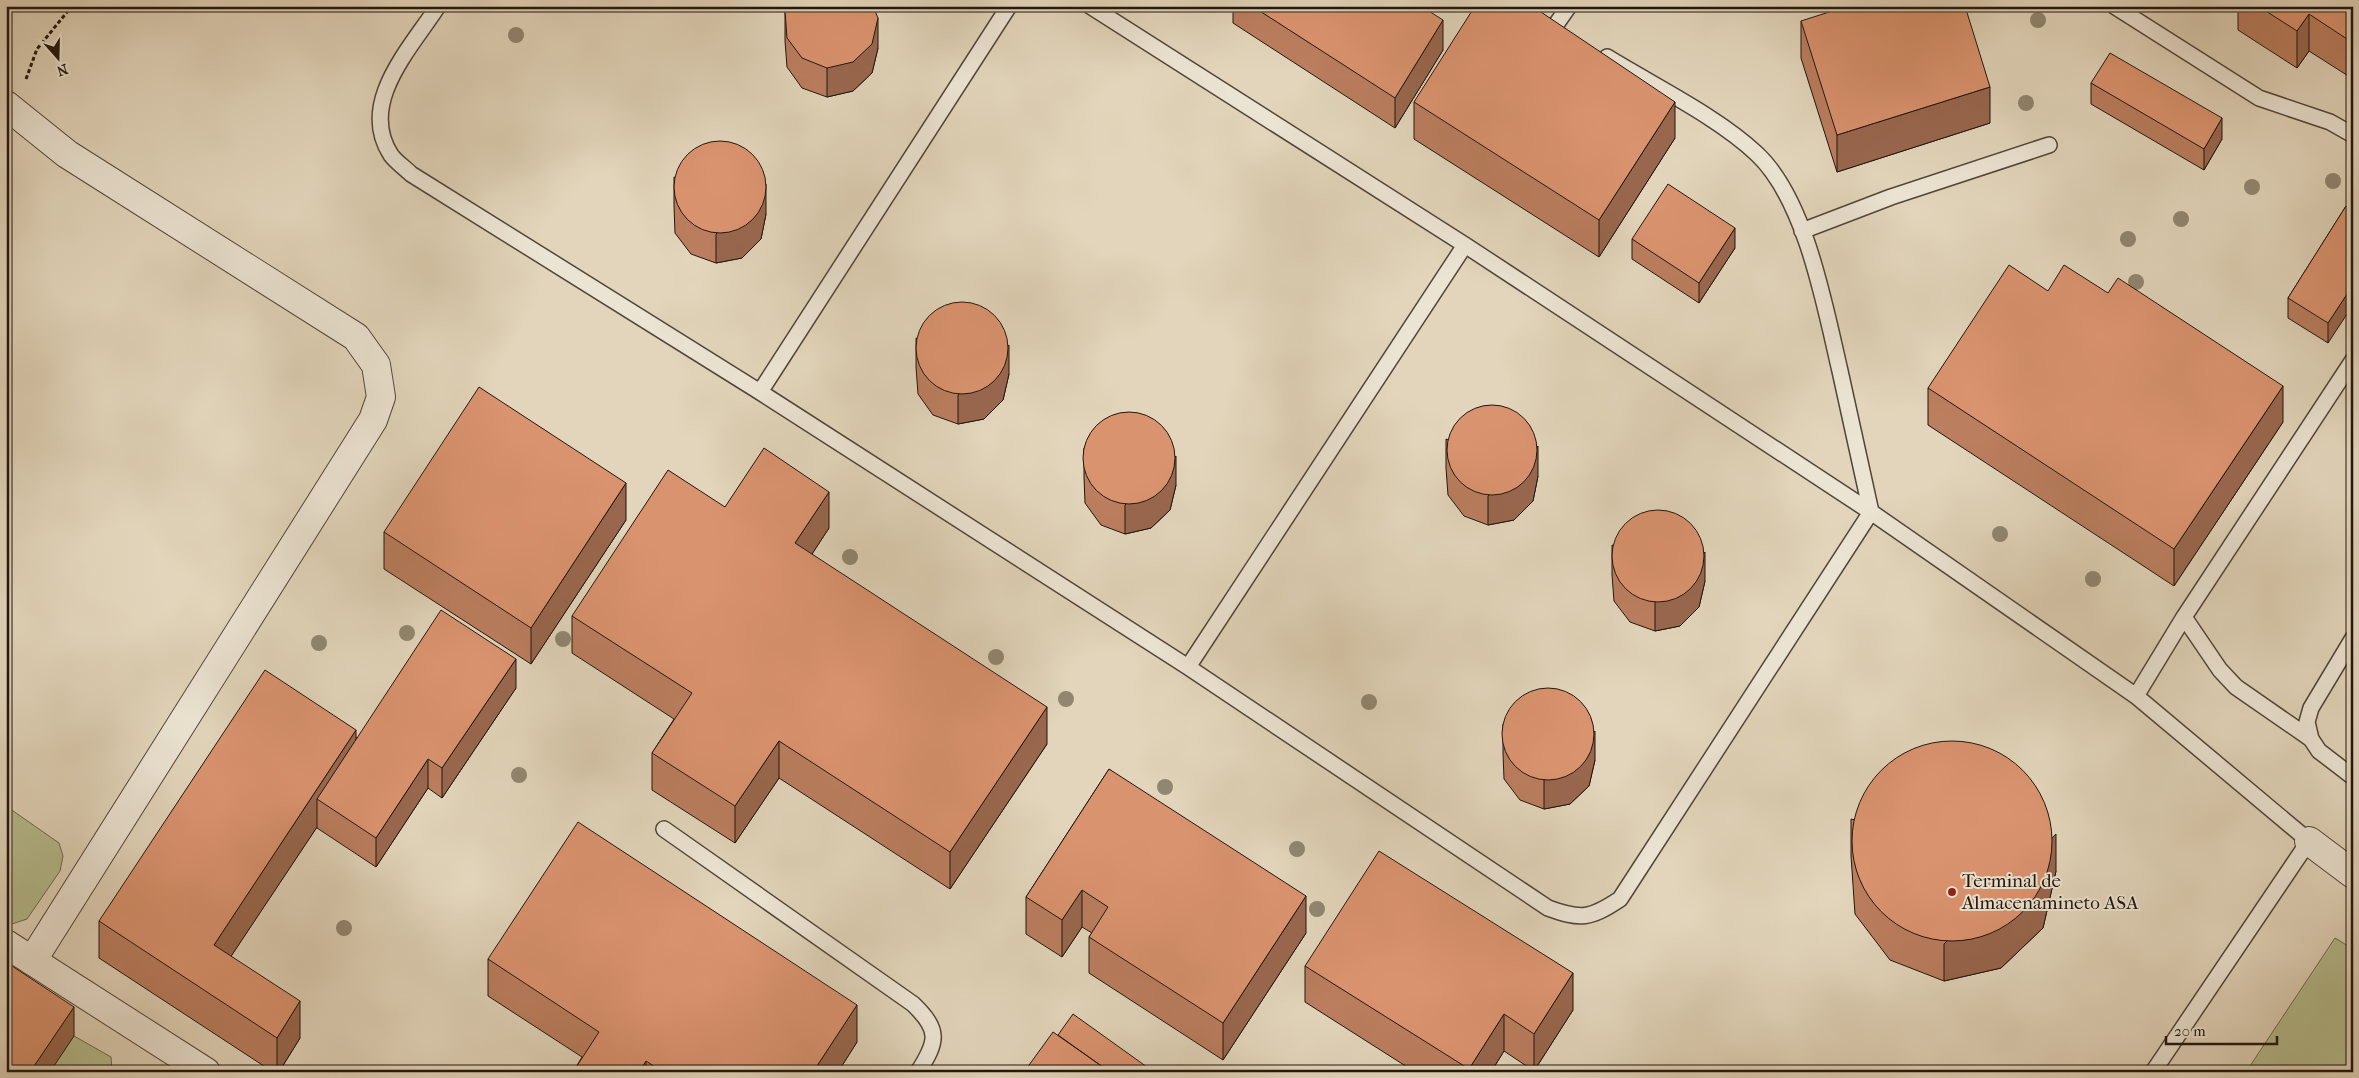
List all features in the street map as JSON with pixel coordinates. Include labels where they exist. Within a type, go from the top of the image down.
[{"type":"street","points":[[10,109],[67,154],[356,337],[376,365],[381,397],[373,420],[32,961]]},
{"type":"street","points":[[2309,841],[2353,874]]},
{"type":"street","points":[[6,944],[194,1069]]},
{"type":"lane","points":[[438,6],[390,79],[380,104],[381,131],[392,156],[411,174],[760,392],[1188,668],[1548,908],[1571,916],[1598,914],[1620,899],[1872,512],[1822,295],[1802,231],[1782,185],[1758,154],[1723,127],[1597,51]]},
{"type":"lane","points":[[760,392],[1009,6]]},
{"type":"lane","points":[[1090,6],[1465,245],[1872,512],[2136,696],[2309,841],[2154,1072]]},
{"type":"lane","points":[[1555,26],[1569,6]]},
{"type":"lane","points":[[2114,6],[2259,98],[2330,122],[2353,135]]},
{"type":"lane","points":[[1538,16],[1572,36]]},
{"type":"lane","points":[[1802,231],[1892,198],[2049,145]]},
{"type":"lane","points":[[1188,668],[1465,245]]},
{"type":"lane","points":[[2136,696],[2184,617],[2353,360]]},
{"type":"lane","points":[[2184,617],[2220,670],[2236,687],[2311,739],[2319,751],[2353,776]]},
{"type":"lane","points":[[2311,739],[2308,722],[2311,708],[2353,638]]},
{"type":"lane","points":[[664,828],[913,1004],[926,1016],[934,1031],[934,1046],[918,1072]]},
{"type":"path","points":[[10,109],[37,49],[72,6]]},
{"type":"green space","points":[[6,806],[59,843],[63,856],[60,871],[27,919],[12,924],[6,924]]},
{"type":"green space","points":[[2335,938],[2353,949],[2353,1072],[2246,1072]]},
{"type":"green space","points":[[6,991],[74,1036],[111,1057],[112,1072],[6,1072]]},
{"type":"building","points":[[788,6],[873,6],[878,18],[872,44],[853,62],[827,68],[802,58],[787,38],[785,11]]},
{"type":"building","points":[[1252,6],[1421,6],[1443,20],[1395,98]]},
{"type":"building","points":[[1475,6],[1532,6],[1675,102],[1599,220],[1414,102]]},
{"type":"building","points":[[1848,6],[1965,6],[1990,87],[1837,135],[1801,21]]},
{"type":"building","points":[[2258,6],[2353,6],[2353,43],[2309,14],[2297,31]]},
{"type":"building","points":[[2110,53],[2222,118],[2204,149],[2091,83]]},
{"type":"building","points":[[720,141],[737,145],[752,155],[762,170],[766,187],[762,204],[752,219],[737,229],[720,233],[703,229],[688,219],[678,204],[674,187],[678,170],[688,155],[703,145]]},
{"type":"building","points":[[1668,184],[1735,228],[1699,283],[1632,239]]},
{"type":"building","points":[[2346,206],[2353,210],[2353,285],[2328,323],[2288,298]]},
{"type":"building","points":[[2009,265],[2048,291],[2064,265],[2108,293],[2118,278],[2283,386],[2174,549],[1928,388]]},
{"type":"building","points":[[962,302],[979,306],[994,316],[1004,331],[1008,348],[1004,365],[994,380],[979,390],[962,394],[945,390],[930,380],[920,365],[916,348],[920,331],[930,316],[945,306]]},
{"type":"building","points":[[479,387],[626,483],[531,628],[384,532]]},
{"type":"building","points":[[1483,405],[1501,405],[1517,412],[1530,425],[1537,441],[1537,459],[1530,475],[1517,488],[1501,495],[1483,495],[1467,488],[1454,475],[1447,459],[1447,441],[1454,425],[1467,412]]},
{"type":"building","points":[[1129,412],[1146,416],[1161,426],[1171,441],[1175,458],[1171,475],[1161,490],[1146,500],[1129,504],[1112,500],[1097,490],[1087,475],[1083,458],[1087,441],[1097,426],[1112,416]]},
{"type":"building","points":[[764,448],[829,492],[795,543],[1047,707],[950,852],[779,741],[735,806],[652,753],[692,693],[572,616],[668,470],[725,507]]},
{"type":"building","points":[[1658,510],[1675,514],[1690,524],[1700,539],[1704,556],[1700,573],[1690,588],[1675,598],[1658,602],[1641,598],[1626,588],[1616,573],[1612,556],[1616,539],[1626,524],[1641,514]]},
{"type":"building","points":[[441,610],[516,659],[442,768],[428,759],[376,838],[317,799]]},
{"type":"building","points":[[265,670],[356,730],[214,945],[300,1001],[277,1038],[99,921]]},
{"type":"building","points":[[1548,688],[1565,692],[1580,702],[1590,717],[1594,734],[1590,751],[1580,766],[1565,776],[1548,780],[1531,776],[1516,766],[1506,751],[1502,734],[1506,717],[1516,702],[1531,692]]},
{"type":"building","name":"Terminal de Almacenamineto ASA","points":[[1962,741],[1972,742],[1999,752],[2016,763],[2030,777],[2045,803],[2051,821],[2051,861],[2041,888],[2030,905],[2016,919],[1999,930],[1972,940],[1942,941],[1932,940],[1905,930],[1888,919],[1874,905],[1863,888],[1853,861],[1852,831],[1853,821],[1863,794],[1874,777],[1888,763],[1905,752],[1932,742]]},
{"type":"building","points":[[1109,769],[1306,896],[1223,1023],[1089,937],[1108,907],[1082,890],[1062,920],[1026,897]]},
{"type":"building","points":[[578,822],[857,1005],[813,1072],[663,1072],[646,1061],[639,1072],[573,1072],[599,1032],[488,959]]},
{"type":"building","points":[[1379,851],[1573,973],[1534,1034],[1504,1014],[1469,1069],[1305,966]]},
{"type":"building","points":[[6,962],[74,1007],[30,1072],[6,1072]]},
{"type":"building","points":[[1073,1014],[1154,1072],[1110,1072],[1058,1035]]},
{"type":"building","points":[[1053,1032],[1110,1072],[1024,1072]]},
{"type":"building","points":[[1263,1067],[1270,1072],[1260,1072]]},
{"type":"place","name":"Terminal de Almacenamineto ASA","points":[[1952,892]]}]
